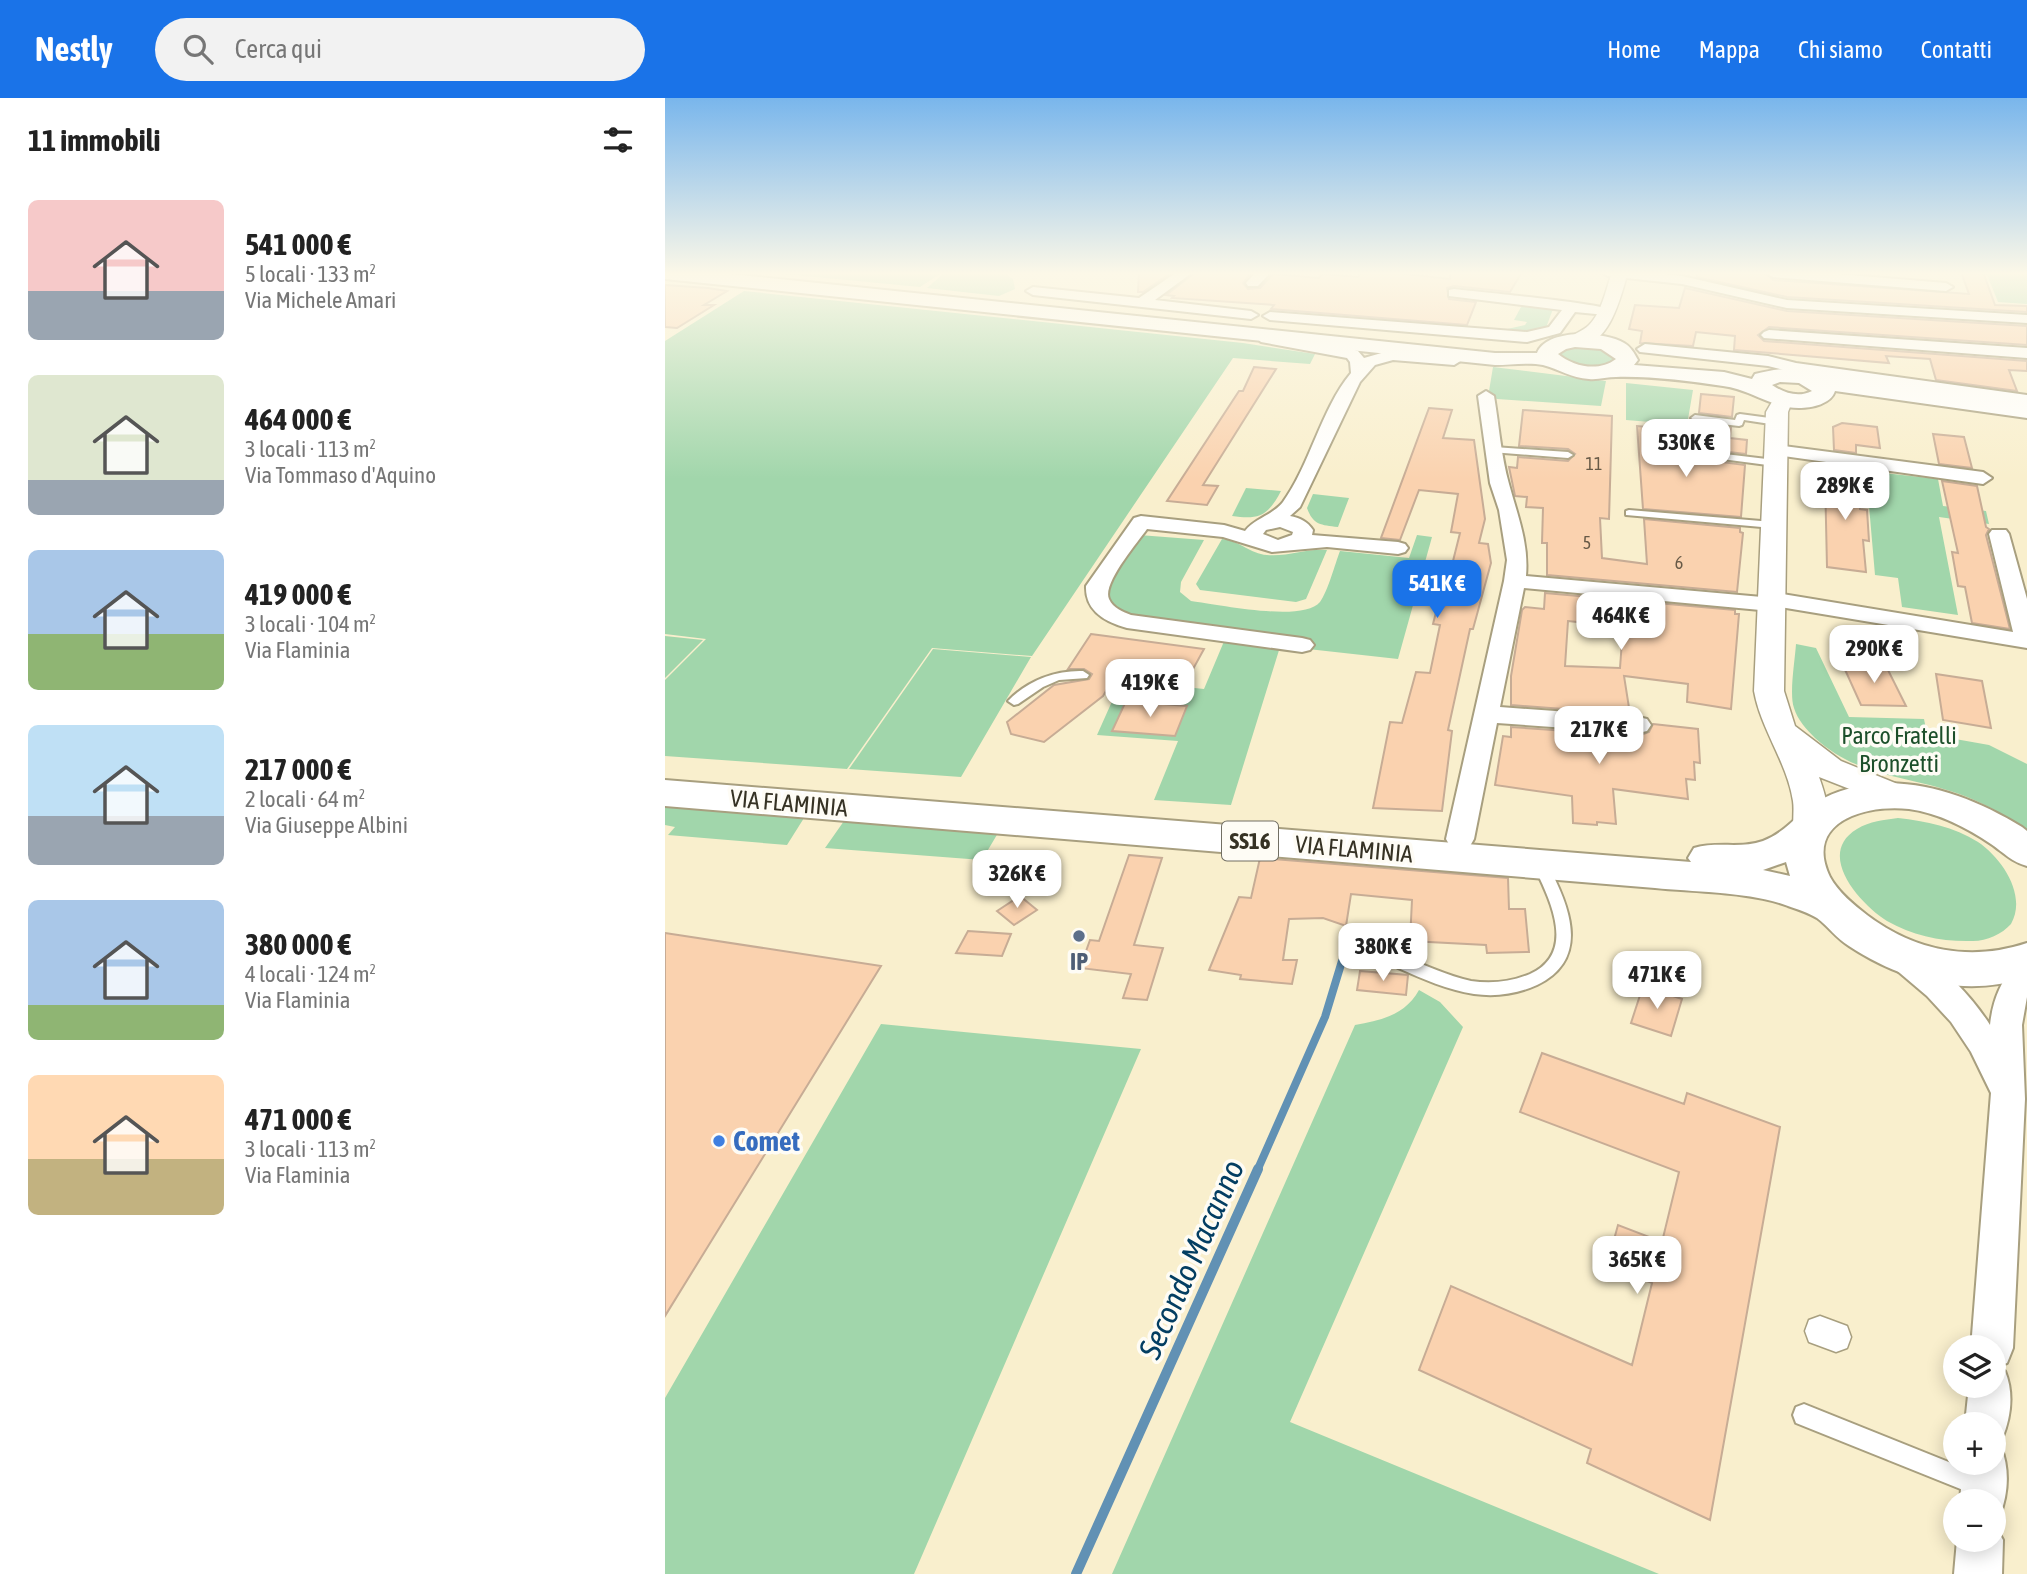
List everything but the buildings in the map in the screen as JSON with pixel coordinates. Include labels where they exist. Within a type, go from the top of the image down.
[{"type":"main road","points":[[1317,341],[1495,359],[1550,353],[1574,341],[1599,342],[1626,356],[1772,389]]},
{"type":"main road","points":[[1381,341],[1550,353],[1565,368],[1581,371],[1626,356],[1686,361],[1809,400],[1819,389],[1853,389],[2027,411]]},
{"type":"main road","points":[[1819,389],[2027,419]]},
{"type":"main road","name":"VIA FLAMINIA","points":[[665,779],[1737,860],[1780,852],[1810,830]]},
{"type":"main road","name":"VIA FLAMINIA","points":[[665,793],[1540,864],[1766,885],[1795,892],[1830,907]]},
{"type":"main road","name":"SS16","points":[[2024,847],[1965,811],[1919,798],[1893,795],[1865,797],[1842,803],[1823,814],[1810,830],[1805,849],[1807,867],[1815,888],[1830,907],[1860,933],[1901,955],[1935,966],[1960,970],[1998,970],[2027,960]]},
{"type":"street","points":[[1275,341],[1343,351],[1356,358],[1358,372]]},
{"type":"street","points":[[1610,341],[1626,356]]},
{"type":"street","points":[[1771,341],[1775,457],[1769,691],[1772,711],[1783,730],[1810,801],[1810,830]]},
{"type":"street","points":[[2009,341],[2027,353]]},
{"type":"street","points":[[1296,526],[1358,372],[1373,359],[1392,355],[1451,360],[1495,359]]},
{"type":"street","points":[[1772,389],[1791,367],[2027,400]]},
{"type":"street","points":[[1460,839],[1515,581],[1517,559],[1509,510],[1499,483],[1486,396]]},
{"type":"street","points":[[1775,457],[1923,469],[1934,462],[1982,473]]},
{"type":"street","points":[[1302,645],[1127,621],[1110,615],[1100,605],[1096,595],[1097,586],[1141,522],[1224,531],[1261,529],[1287,522],[1327,541],[1398,548]]},
{"type":"street","points":[[1515,581],[1771,601],[2027,640],[1999,534]]},
{"type":"street","points":[[1486,714],[1638,725]]},
{"type":"street","points":[[1783,730],[1829,769],[1893,795]]},
{"type":"street","points":[[1901,955],[1932,980],[1975,1026],[2008,1099]]},
{"type":"street","points":[[1993,1335],[2008,1099],[2005,1025],[2010,999],[2027,969]]},
{"type":"street","points":[[1978,1574],[1979,1552]]},
{"type":"lane","points":[[1695,418],[1739,424],[1740,417],[1772,389]]},
{"type":"lane","points":[[1676,430],[1679,451],[1775,457]]},
{"type":"lane","points":[[1494,450],[1568,455]]},
{"type":"lane","points":[[1629,513],[1773,525]]},
{"type":"lane","points":[[1014,701],[1061,673],[1083,675]]},
{"type":"lane","points":[[1404,964],[1453,985],[1491,990],[1522,986],[1553,969],[1564,943],[1558,905],[1540,864]]},
{"type":"lane","points":[[1804,1415],[1984,1484]]},
{"type":"green space","points":[[665,341],[1223,341],[1315,354],[1310,364],[1233,358],[1032,656],[932,648],[847,769],[665,756],[665,680],[706,639],[665,634]]},
{"type":"green space","points":[[1571,346],[1602,347],[1616,359],[1602,366],[1588,367],[1559,357],[1561,350]]},
{"type":"green space","points":[[1493,367],[1606,381],[1601,406],[1497,399],[1491,396],[1489,391]]},
{"type":"green space","points":[[1626,383],[1693,390],[1687,425],[1626,420]]},
{"type":"green space","points":[[1866,471],[1938,479],[1943,506],[1986,511],[1989,524],[1939,517],[1958,615],[1902,607],[1898,578],[1875,575]]},
{"type":"green space","points":[[1246,488],[1281,491],[1272,506],[1262,514],[1249,517],[1232,516]]},
{"type":"green space","points":[[1313,494],[1349,498],[1338,527],[1322,525],[1312,518],[1307,508]]},
{"type":"green space","points":[[1139,535],[1204,540],[1181,582],[1180,592],[1191,601],[1279,612],[1311,608],[1320,602],[1340,551],[1409,558],[1417,535],[1432,537],[1398,659],[1308,649],[1310,638],[1133,617],[1121,612],[1110,603],[1105,585]]},
{"type":"green space","points":[[1222,539],[1267,555],[1327,550],[1306,599],[1296,602],[1200,590],[1196,584]]},
{"type":"green space","points":[[665,636],[703,640],[665,678]]},
{"type":"green space","points":[[1225,639],[1280,647],[1231,805],[1154,800],[1178,741],[1097,735],[1114,697],[1148,683],[1204,689]]},
{"type":"green space","name":"Parco Fratelli Bronzetti","points":[[1796,644],[1816,648],[1849,717],[1924,719],[1927,734],[1989,745],[2027,764],[2027,832],[1999,812],[1975,800],[1869,769],[1833,752],[1815,738],[1795,712],[1792,686]]},
{"type":"green space","points":[[933,649],[1031,657],[961,777],[849,769]]},
{"type":"green space","points":[[665,806],[804,818],[787,845],[668,835],[675,827],[665,825]]},
{"type":"green space","points":[[1898,818],[1950,829],[1987,849],[2004,868],[2014,890],[2016,902],[2011,924],[1999,934],[1984,940],[1939,939],[1897,926],[1865,903],[1846,878],[1841,865],[1840,852],[1845,839],[1857,829],[1872,823]]},
{"type":"green space","points":[[844,821],[998,833],[982,860],[825,848]]},
{"type":"green space","points":[[1419,990],[1440,1002],[1463,1027],[1290,1422],[1659,1574],[1112,1574],[1355,1025],[1400,1011]]},
{"type":"green space","points":[[881,1024],[1141,1049],[914,1574],[665,1574],[665,1398]]},
{"type":"waterway","name":"Secondo Macanno","points":[[1257,1171],[1325,1017],[1342,961]]},
{"type":"waterway","name":"Secondo Macanno","points":[[1076,1574],[1258,1169]]},
{"type":"place","name":"IP","points":[[1079,936]]},
{"type":"place","name":"Comet","points":[[719,1141]]}]
